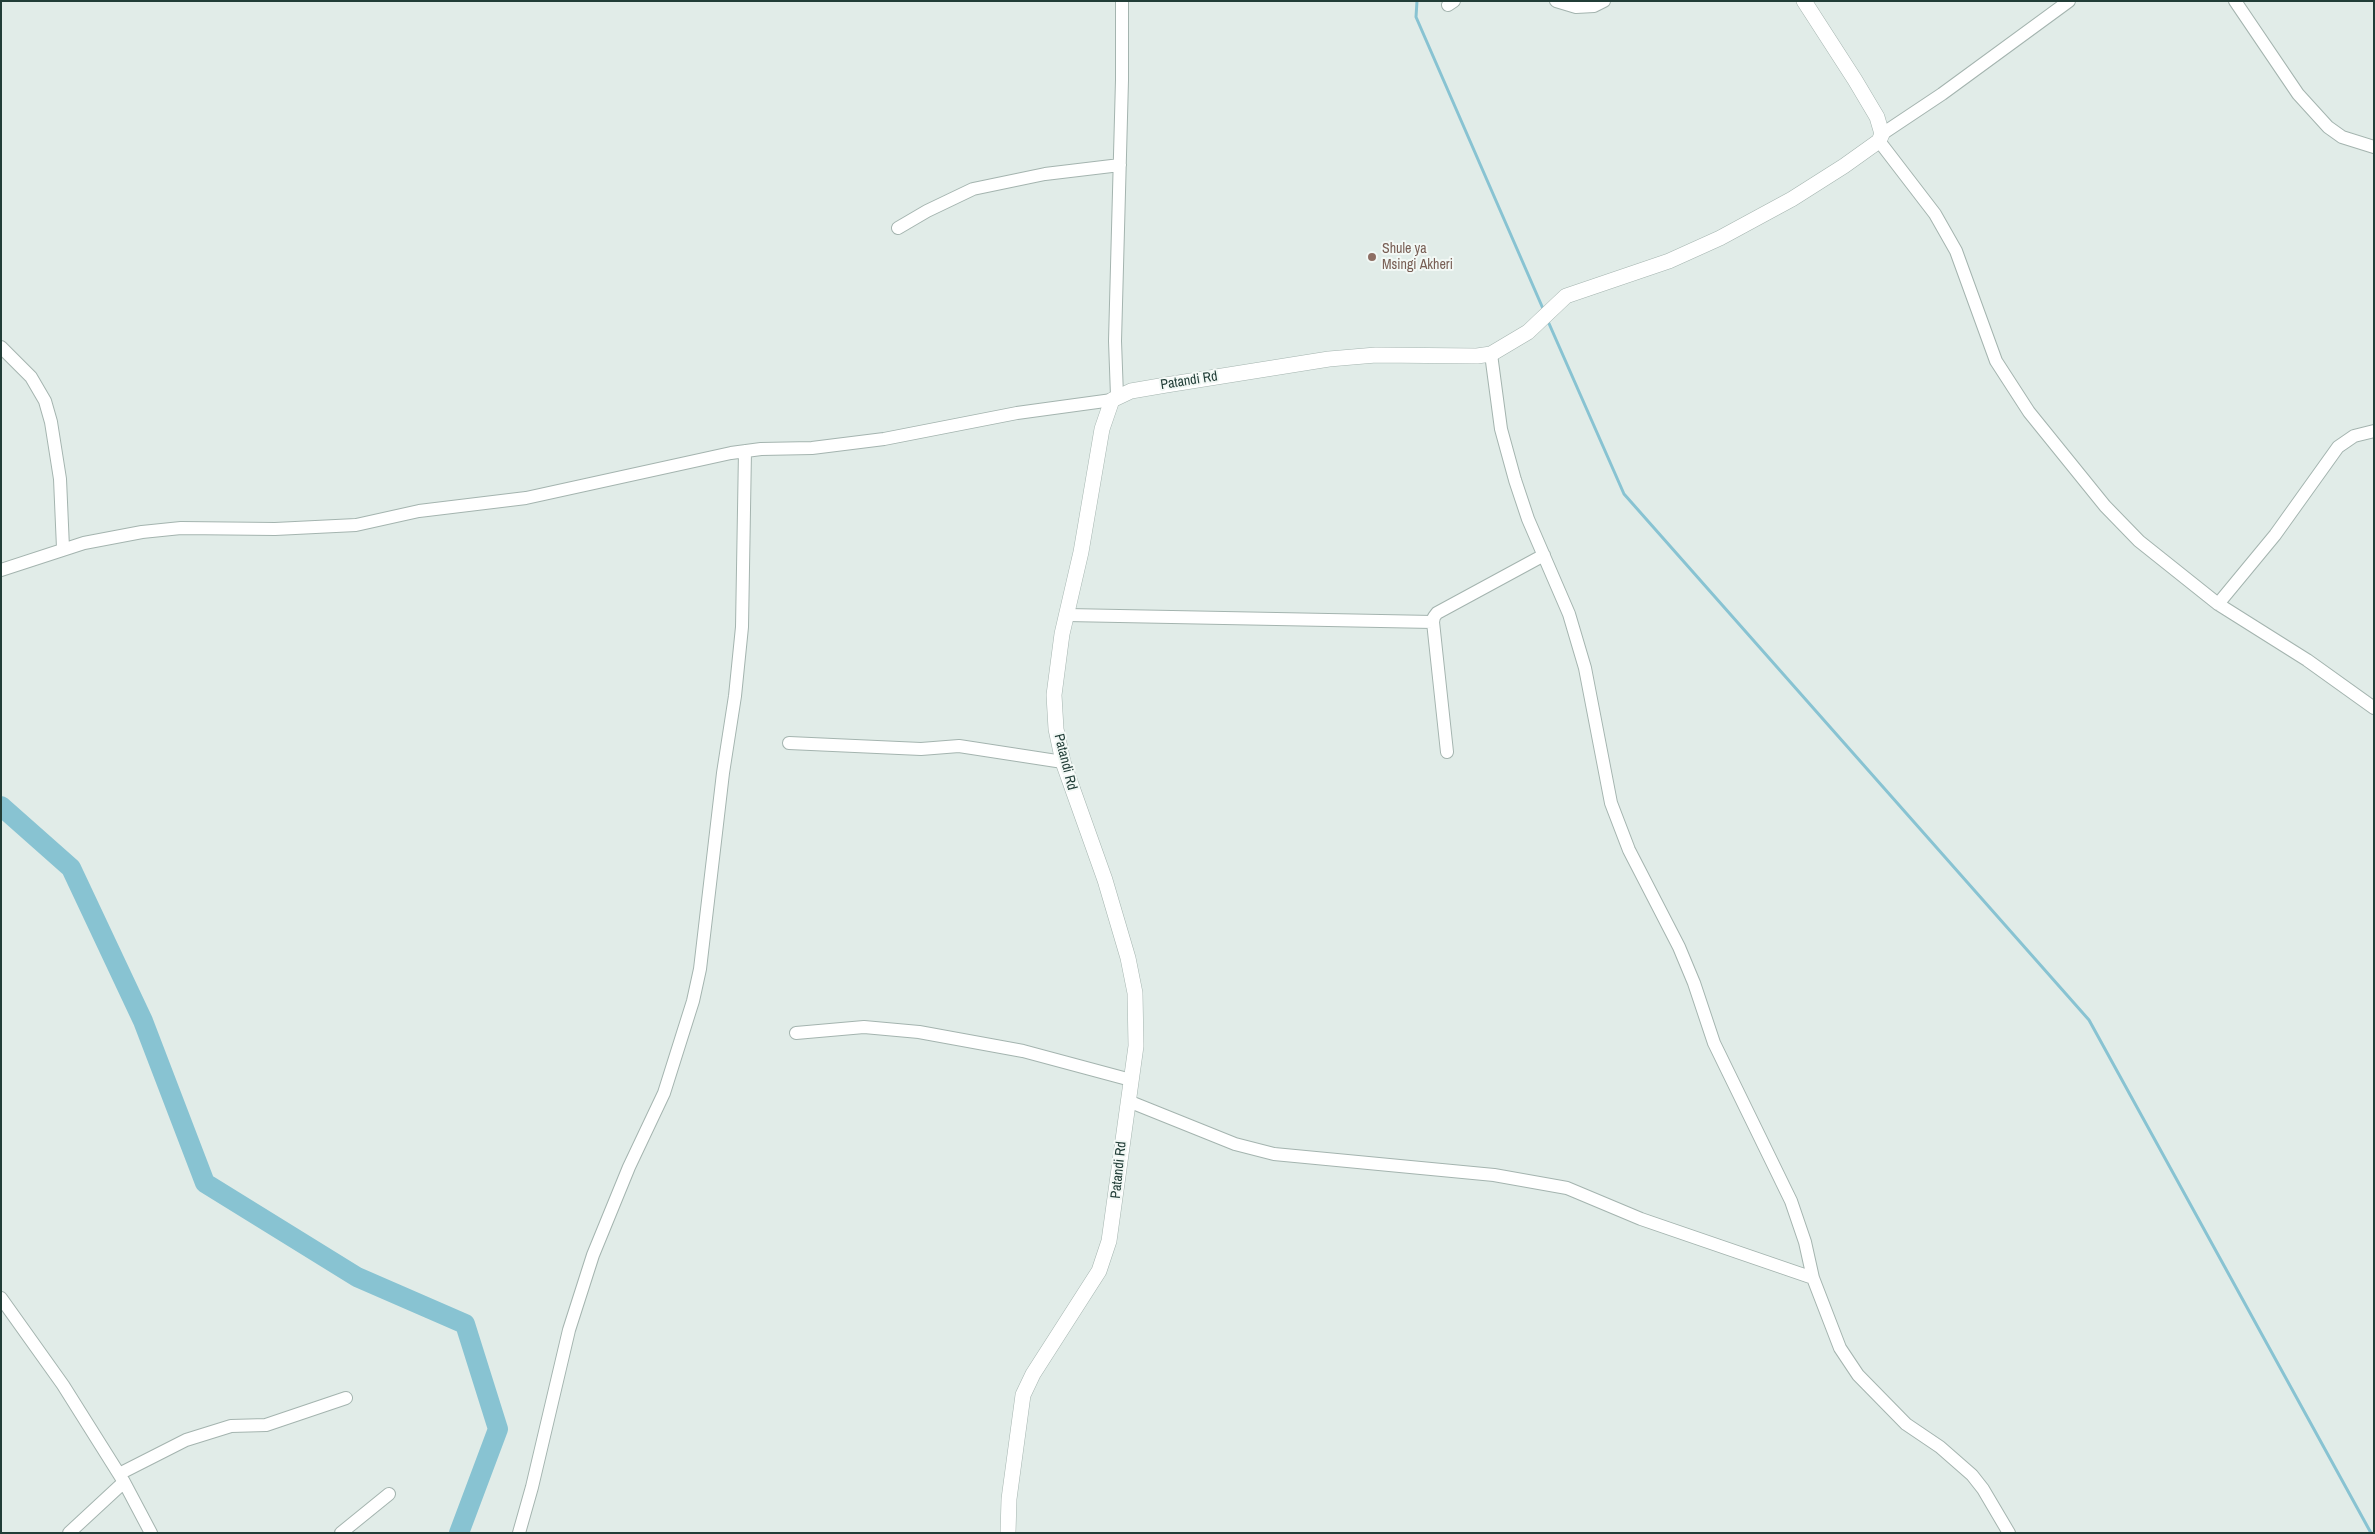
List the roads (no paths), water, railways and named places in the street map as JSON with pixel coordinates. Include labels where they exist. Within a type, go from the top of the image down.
[{"type":"street","points":[[1,570],[63,548],[100,539],[160,529],[275,529],[356,525],[419,511],[526,498],[746,451],[812,448],[884,439],[1002,415],[1115,398],[1122,1]]},
{"type":"street","points":[[1556,1],[1576,7],[1594,6],[1604,1]]},
{"type":"street","points":[[1804,1],[1877,117],[1880,138],[1935,214],[1956,251],[1996,361],[2028,412],[2105,506],[2139,541],[2218,604],[2307,660],[2374,708]]},
{"type":"street","points":[[1880,138],[2069,1]]},
{"type":"street","points":[[2235,1],[2298,94],[2328,126],[2342,137],[2374,147]]},
{"type":"street","name":"Patandi Rd","points":[[1008,1533],[1009,1499],[1024,1396],[1033,1374],[1072,1315],[1104,1260],[1114,1218],[1117,1172],[1137,1028],[1132,974],[1105,880],[1063,762],[1056,729],[1054,695],[1059,649],[1086,527],[1102,429],[1115,398],[1166,385],[1348,357],[1477,356],[1491,354],[1517,340],[1560,300],[1576,292],[1669,261],[1720,238],[1800,195],[1880,138]]},
{"type":"street","points":[[898,228],[927,210],[973,189],[1045,174],[1120,165]]},
{"type":"street","points":[[1,347],[31,377],[45,401],[51,422],[60,479],[63,548]]},
{"type":"street","points":[[1491,354],[1500,428],[1515,480],[1569,614],[1585,668],[1611,803],[1629,850],[1679,946],[1694,983],[1714,1043],[1791,1201],[1805,1242],[1813,1278],[1840,1348],[1858,1375],[1906,1424],[1940,1447],[1972,1475],[1983,1489],[2009,1533]]},
{"type":"street","points":[[2218,604],[2275,535],[2338,447],[2354,436],[2374,432]]},
{"type":"street","points":[[519,1533],[532,1487],[569,1330],[593,1255],[629,1167],[664,1093],[693,1001],[700,969],[742,627],[746,451]]},
{"type":"street","points":[[1447,752],[1433,622],[1437,613],[1544,554]]},
{"type":"street","points":[[1067,615],[1433,622]]},
{"type":"street","points":[[789,743],[921,748],[958,746],[1063,762]]},
{"type":"street","points":[[796,1033],[864,1027],[919,1032],[1023,1051],[1131,1080]]},
{"type":"street","points":[[1128,1101],[1235,1144],[1274,1154],[1494,1174],[1567,1188],[1641,1219],[1813,1278]]},
{"type":"street","points":[[1,1298],[62,1385],[122,1478],[151,1533]]},
{"type":"street","points":[[69,1533],[122,1478],[186,1440],[231,1426],[261,1426],[346,1398]]},
{"type":"street","points":[[341,1533],[389,1494]]},
{"type":"waterway","points":[[1417,1],[1416,17],[1544,311]]},
{"type":"waterway","points":[[1547,319],[1624,494],[2089,1020],[2371,1533]]},
{"type":"waterway","points":[[1,806],[71,868],[143,1021],[205,1183],[357,1277],[465,1324],[498,1429],[459,1533]]},
{"type":"place","name":"Shule ya Msingi Akheri","points":[[1372,257]]}]
